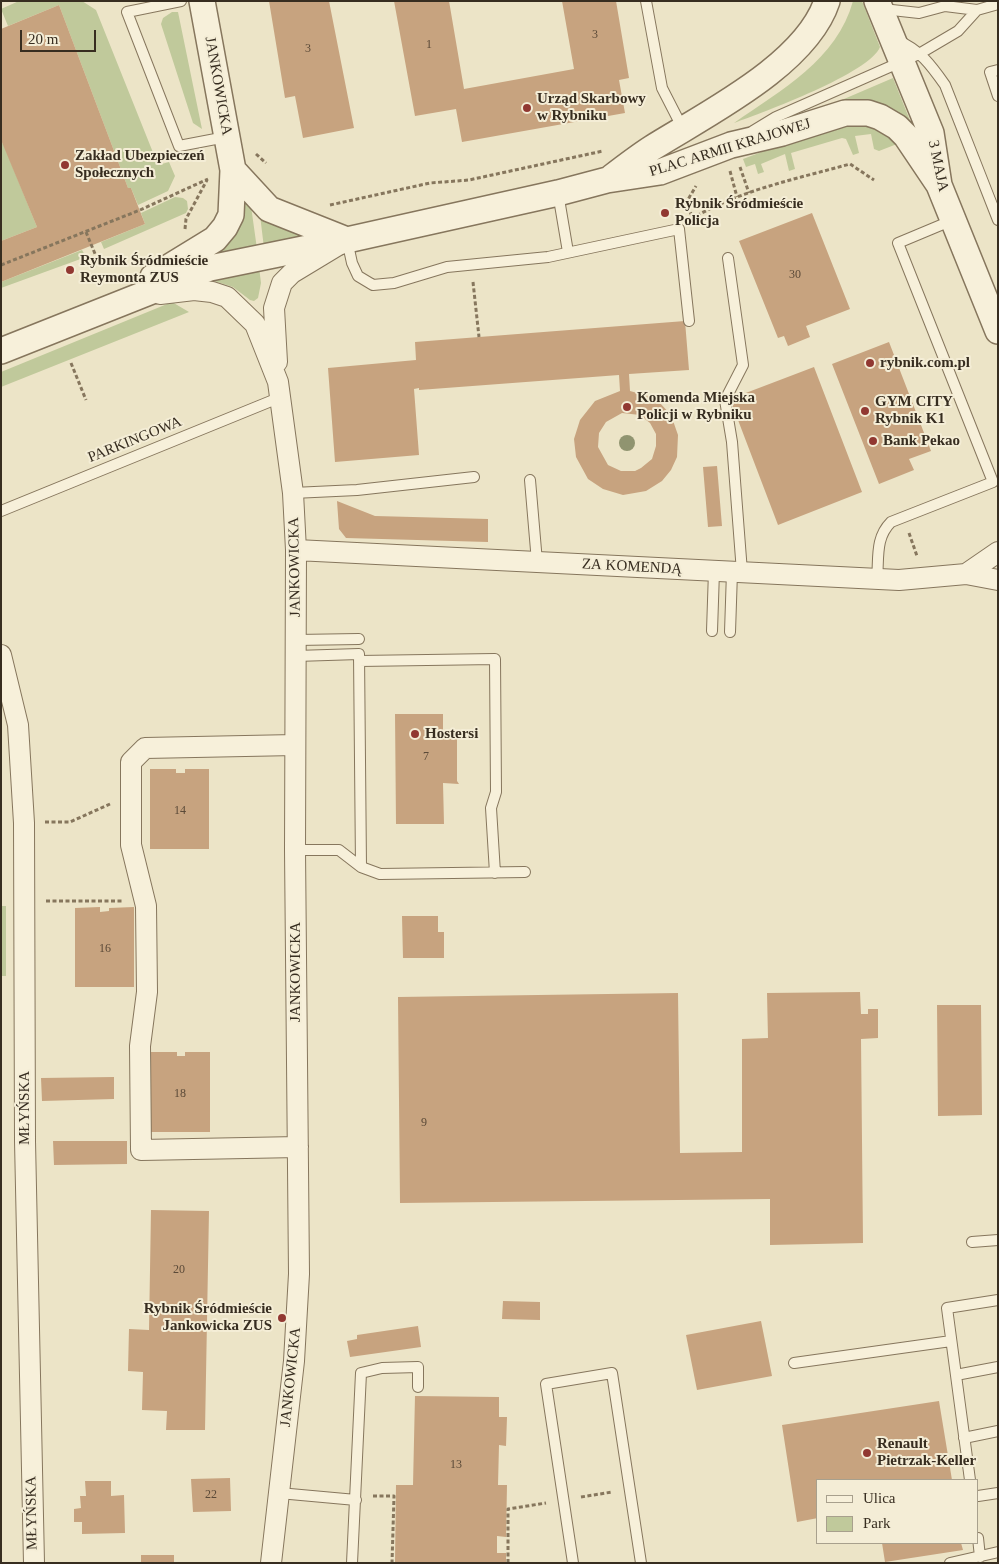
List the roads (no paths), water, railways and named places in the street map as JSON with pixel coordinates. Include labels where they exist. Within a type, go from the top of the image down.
[{"type":"street","name":"JANKOWICKA","points":[[129,300],[155,274],[208,244],[220,234],[230,215],[227,137],[202,1]]},
{"type":"street","name":"PLAC ARMII KRAJOWEJ","points":[[607,180],[652,148],[739,94],[789,54],[811,32],[827,1]]},
{"type":"street","name":"3 MAJA","points":[[878,4],[892,38],[911,58],[931,133],[939,185],[998,331]]},
{"type":"street","name":"PLAC ARMII KRAJOWEJ","points":[[1,351],[214,267],[347,240],[558,193],[607,180],[660,172],[729,154],[782,133],[836,115],[868,113],[886,120],[902,131],[939,185]]},
{"type":"street","points":[[227,168],[269,209],[347,240]]},
{"type":"street","points":[[279,389],[274,308],[280,286],[292,273],[347,240]]},
{"type":"street","points":[[129,300],[204,289],[227,297],[255,324],[279,389]]},
{"type":"street","name":"JANKOWICKA","points":[[271,1563],[298,1307],[295,850],[296,550],[293,493],[279,389]]},
{"type":"street","name":"ZA KOMENDĄ","points":[[296,550],[877,579],[909,580],[966,574],[998,580]]},
{"type":"street","name":"ZA KOMENDĄ","points":[[966,574],[998,552]]},
{"type":"street","name":"MŁYŃSKA","points":[[1,655],[18,724],[24,822],[25,1141],[34,1563]]},
{"type":"street","points":[[295,745],[145,748],[131,762],[131,845],[145,901],[147,992],[140,1046],[141,1150],[298,1147]]},
{"type":"lane","points":[[181,1],[127,12],[179,146],[227,137]]},
{"type":"lane","points":[[646,1],[662,88],[683,130]]},
{"type":"lane","points":[[878,4],[889,11],[910,12],[944,6],[977,10],[998,4]]},
{"type":"lane","points":[[729,154],[776,117],[911,58],[958,31],[977,10]]},
{"type":"lane","points":[[911,58],[945,85],[998,220]]},
{"type":"lane","points":[[998,70],[990,72],[998,96]]},
{"type":"lane","points":[[558,193],[568,252]]},
{"type":"lane","points":[[877,579],[883,531],[891,522],[993,482],[898,243],[953,220]]},
{"type":"lane","points":[[347,240],[352,263],[358,276],[373,285],[400,282],[446,267],[548,257],[679,229],[689,321]]},
{"type":"lane","points":[[728,258],[743,365],[725,400],[732,442],[730,632]]},
{"type":"lane","name":"PARKINGOWA","points":[[1,511],[279,389]]},
{"type":"lane","points":[[293,493],[357,490],[474,477]]},
{"type":"lane","points":[[530,480],[537,562]]},
{"type":"lane","points":[[712,631],[730,572]]},
{"type":"lane","points":[[296,648],[359,639]]},
{"type":"lane","points":[[296,648],[359,658],[494,659],[496,792],[491,808],[495,873]]},
{"type":"lane","points":[[359,658],[361,868]]},
{"type":"lane","points":[[295,850],[339,850],[361,868],[380,874],[525,872]]},
{"type":"lane","points":[[972,1242],[998,1240]]},
{"type":"lane","points":[[970,1479],[947,1308],[998,1300]]},
{"type":"lane","points":[[794,1363],[951,1341]]},
{"type":"lane","points":[[352,1563],[361,1374],[382,1368],[418,1367],[418,1387]]},
{"type":"lane","points":[[956,1375],[998,1367]]},
{"type":"lane","points":[[573,1563],[546,1384],[612,1373],[641,1563]]},
{"type":"lane","points":[[964,1438],[998,1431]]},
{"type":"lane","points":[[279,1493],[356,1500]]},
{"type":"lane","points":[[979,1496],[998,1493]]},
{"type":"lane","points":[[979,1544],[980,1557]]},
{"type":"lane","points":[[950,1563],[998,1552]]},
{"type":"place","name":"Urząd Skarbowy w Rybniku","points":[[527,108]]},
{"type":"place","name":"Zakład Ubezpieczeń Społecznych","points":[[65,165]]},
{"type":"place","name":"Rybnik Śródmieście Policja","points":[[665,213]]},
{"type":"place","name":"Rybnik Śródmieście Reymonta ZUS","points":[[70,270]]},
{"type":"place","name":"rybnik.com.pl","points":[[870,363]]},
{"type":"place","name":"Komenda Miejska Policji w Rybniku","points":[[627,407]]},
{"type":"place","name":"GYM CITY Rybnik K1","points":[[865,411]]},
{"type":"place","name":"Bank Pekao","points":[[873,441]]},
{"type":"place","name":"Hostersi","points":[[415,734]]},
{"type":"place","name":"Rybnik Śródmieście Jankowicka ZUS","points":[[282,1318]]},
{"type":"place","name":"Renault Pietrzak-Keller","points":[[867,1453]]}]
